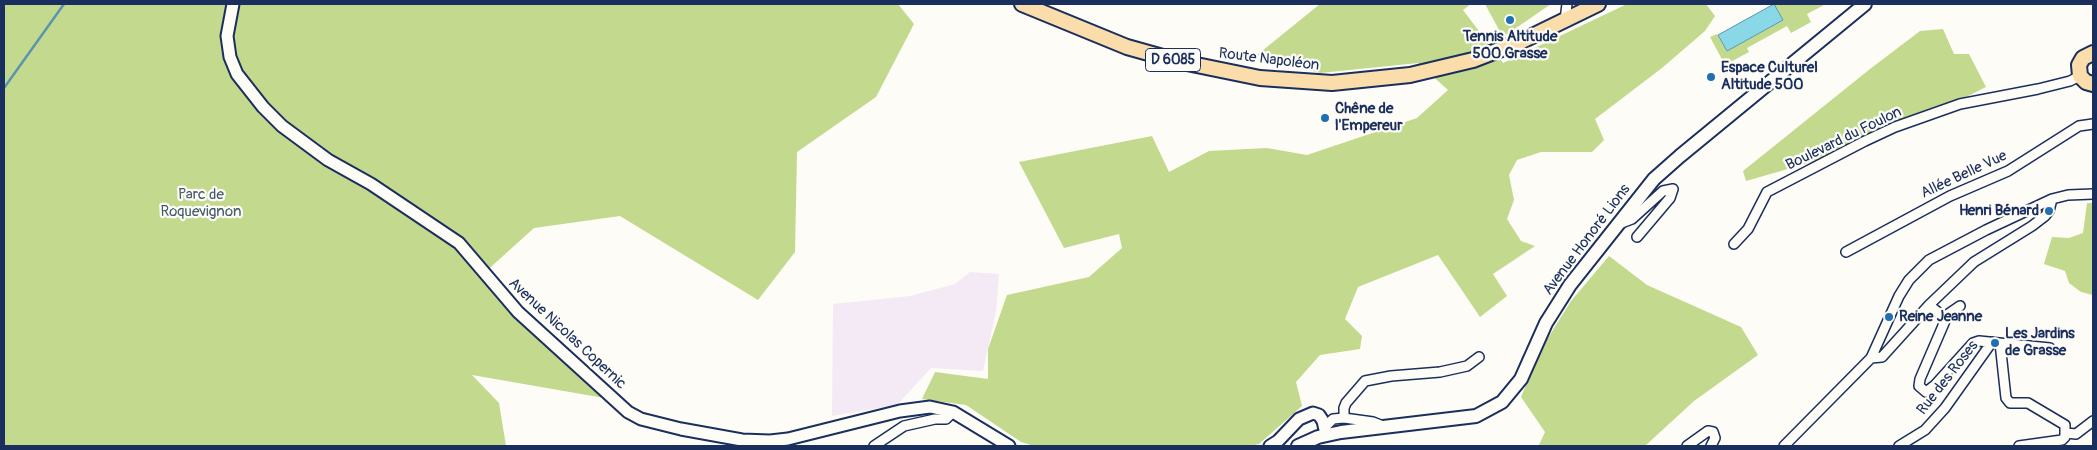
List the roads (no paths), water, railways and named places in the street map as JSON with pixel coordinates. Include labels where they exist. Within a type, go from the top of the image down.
[{"type":"main road","name":"Route Napoléon","points":[[1022,4],[1127,47],[1176,61],[1260,78],[1323,83],[1389,78],[1464,62],[1498,51],[1598,4]]},
{"type":"main road","name":"Avenue Honoré Lions","points":[[1298,446],[1326,431],[1385,427],[1476,416],[1502,402],[1521,379],[1546,323],[1566,291],[1616,225],[1668,166],[1865,4]]},
{"type":"main road","points":[[2093,53],[2082,58],[2079,65],[2080,76],[2086,82],[2093,84]]},
{"type":"street","name":"Avenue Nicolas Copernic","points":[[233,4],[227,36],[230,58],[237,74],[262,108],[282,126],[328,160],[371,184],[459,243],[518,312],[628,412],[641,419],[681,429],[742,440],[770,441],[788,439],[930,407],[953,412],[1008,446]]},
{"type":"street","points":[[1565,20],[1567,4]]},
{"type":"street","name":"Boulevard du Foulon","points":[[1734,244],[1748,229],[1767,192],[1865,141],[1896,127],[1960,104],[2038,89],[2070,81],[2080,76]]},
{"type":"street","name":"Allée Belle Vue","points":[[1846,252],[1950,196],[2008,171],[2079,126],[2093,124]]},
{"type":"street","points":[[1616,225],[1632,219],[1663,191],[1673,189],[1670,198],[1637,237]]},
{"type":"street","points":[[1784,446],[1871,358],[1899,296],[1909,280],[1929,260],[1986,230],[2052,199],[2068,195],[2093,194]]},
{"type":"street","points":[[1871,358],[1882,357],[1929,304],[1974,262],[2045,216],[2049,211],[2052,199]]},
{"type":"street","points":[[1929,304],[1944,317],[1944,326],[1920,379],[1921,390],[1926,392],[1930,390],[1972,343],[1979,340],[2050,348]]},
{"type":"street","points":[[1944,317],[1960,306]]},
{"type":"street","points":[[1996,343],[2006,398],[2010,403],[2028,403],[2065,426],[2065,438],[2058,442],[2019,446]]},
{"type":"street","name":"Rue des Roses","points":[[1898,446],[1925,430],[1945,408],[1996,343]]},
{"type":"street","points":[[1344,418],[1346,403],[1365,381],[1391,376],[1440,372],[1467,366],[1479,357]]},
{"type":"street","points":[[874,446],[904,426],[935,419],[946,419],[953,412]]},
{"type":"street","points":[[1270,446],[1306,415],[1313,413],[1319,415],[1326,431]]},
{"type":"street","points":[[1326,431],[1333,420],[1344,418],[1373,422],[1385,427]]},
{"type":"street","points":[[2066,433],[2076,434],[2093,421]]},
{"type":"street","points":[[1687,446],[1708,430],[1713,432],[1715,438],[1710,446]]},
{"type":"water","points":[[1774,4],[1783,20],[1727,51],[1718,35]]},
{"type":"waterway","points":[[4,88],[64,4]]},
{"type":"place","name":"Tennis Altitude 500 Grasse","points":[[1510,20]]},
{"type":"place","name":"Espace Culturel Altitude 500","points":[[1711,77]]},
{"type":"place","name":"Chêne de l'Empereur","points":[[1325,118]]},
{"type":"place","name":"Henri Bénard","points":[[2049,211]]},
{"type":"place","name":"Reine Jeanne","points":[[1889,317]]},
{"type":"place","name":"Les Jardins de Grasse","points":[[1995,343]]},
{"type":"park label","name":"Parc de Roquevignon","points":[[201,204]]}]
